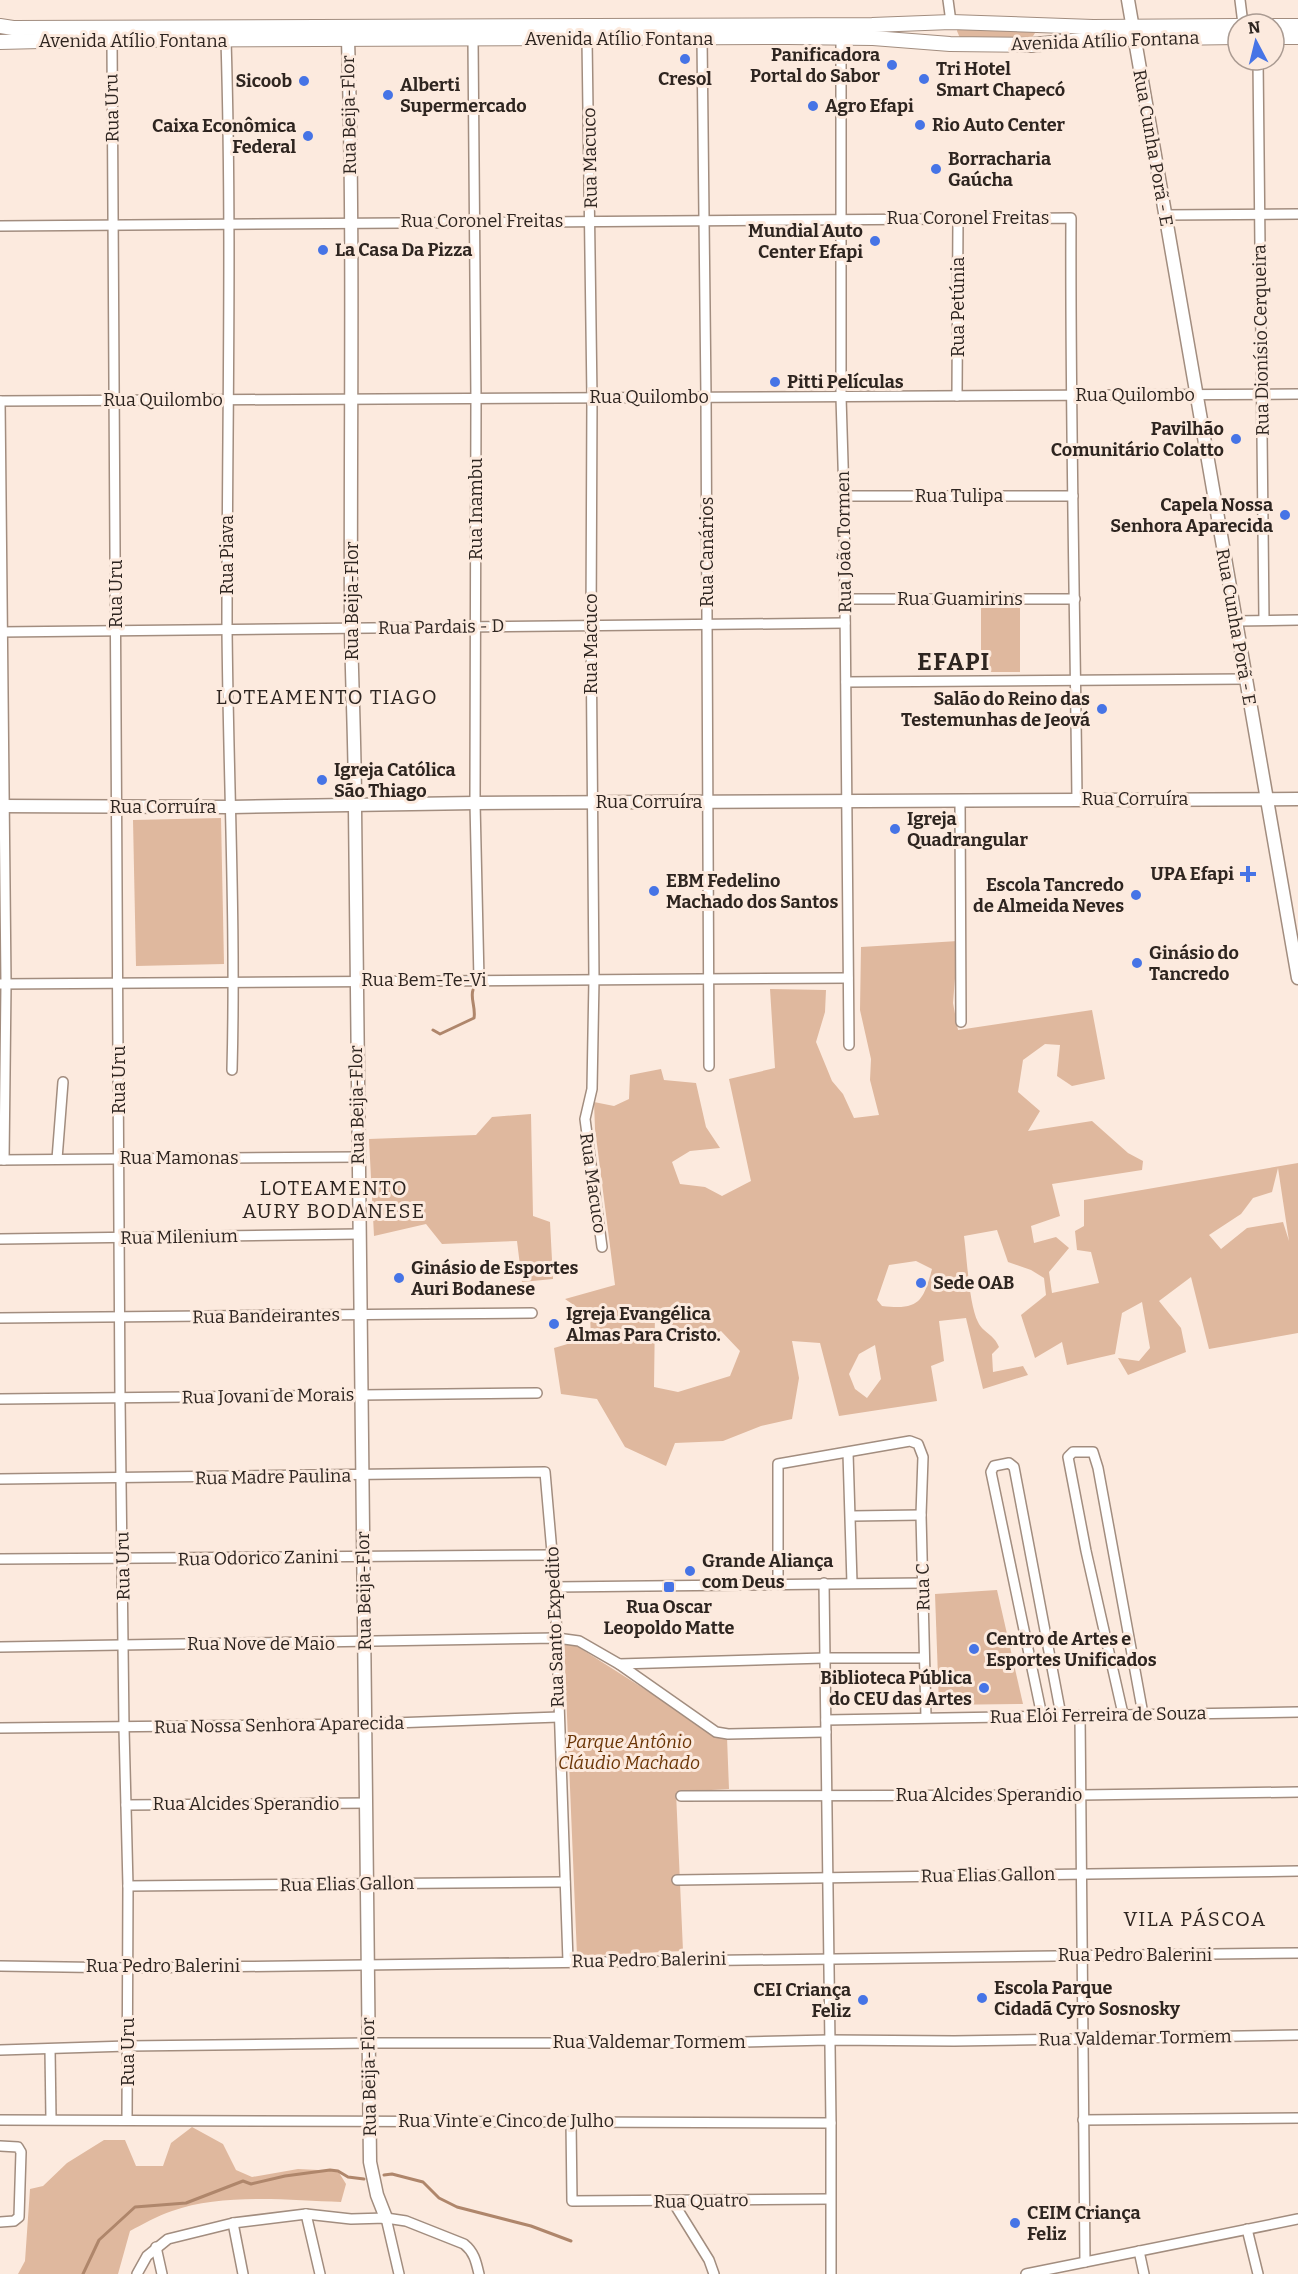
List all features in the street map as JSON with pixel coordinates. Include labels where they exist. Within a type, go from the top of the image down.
[{"type":"main road","name":"Avenida Atílio Fontana","points":[[0,26],[24,28],[332,28],[872,25],[951,22],[1033,24],[1226,36]]},
{"type":"main road","points":[[950,44],[946,33],[951,22]]},
{"type":"main road","points":[[1031,45],[1037,35],[1033,24]]},
{"type":"main road","name":"Avenida Atílio Fontana","points":[[0,42],[873,38],[950,44],[1031,45],[1094,39],[1133,32],[1226,27]]},
{"type":"street","points":[[948,0],[951,22]]},
{"type":"street","name":"Rua Cunha Porã - E","points":[[1128,0],[1298,978]]},
{"type":"street","name":"Rua Canários","points":[[702,38],[709,1066]]},
{"type":"street","name":"Rua João Tormen","points":[[841,38],[840,397],[844,496],[849,1046]]},
{"type":"street","name":"Rua Inambu","points":[[473,39],[476,803],[479,980]]},
{"type":"street","name":"Rua Macuco","points":[[587,39],[591,220],[594,979],[592,1089],[585,1119],[602,1247]]},
{"type":"street","name":"Rua Piava","points":[[226,40],[227,629],[234,982],[232,1070]]},
{"type":"street","name":"Rua Beija-Flor","points":[[348,40],[352,399],[351,628],[355,805],[355,981],[370,2162],[399,2274]]},
{"type":"street","name":"Rua Uru","points":[[112,41],[117,630],[118,1158],[129,1968],[128,2120]]},
{"type":"street","name":"Rua Dionísio Cerqueira","points":[[1258,72],[1264,620]]},
{"type":"street","points":[[1165,214],[1298,214]]},
{"type":"street","name":"Rua Petúnia","points":[[957,396],[958,218]]},
{"type":"street","name":"Rua Coronel Freitas","points":[[0,226],[1071,218],[1070,395]]},
{"type":"street","name":"Rua Quilombo","points":[[0,401],[1298,394]]},
{"type":"street","points":[[1070,395],[1077,800]]},
{"type":"street","points":[[0,401],[2,1160]]},
{"type":"street","name":"Rua Tulipa","points":[[844,496],[1073,496]]},
{"type":"street","name":"Rua Guamirins","points":[[845,599],[1075,599]]},
{"type":"street","points":[[1235,621],[1298,620]]},
{"type":"street","name":"Rua Pardais - D","points":[[1,632],[845,623]]},
{"type":"street","points":[[846,682],[1245,679]]},
{"type":"street","name":"Rua Corruíra","points":[[2,806],[231,807],[592,802],[1298,799]]},
{"type":"street","points":[[960,800],[961,1022]]},
{"type":"street","name":"Rua Bem-Te-Vi","points":[[3,984],[848,978]]},
{"type":"street","points":[[57,1159],[63,1082]]},
{"type":"street","name":"Rua Mamonas","points":[[2,1160],[357,1157]]},
{"type":"street","name":"Rua Milenium","points":[[0,1239],[359,1234]]},
{"type":"street","name":"Rua Bandeirantes","points":[[0,1318],[532,1313]]},
{"type":"street","name":"Rua Jovani de Morais","points":[[0,1399],[537,1393]]},
{"type":"street","name":"Rua C","points":[[848,1453],[910,1441],[918,1444],[922,1456],[921,1515],[926,1717]]},
{"type":"street","points":[[1123,1714],[1068,1457],[1073,1452],[1086,1450],[1092,1452],[1098,1468],[1143,1714]]},
{"type":"street","points":[[778,1583],[778,1464],[848,1453],[852,1516],[852,1583]]},
{"type":"street","points":[[1042,1716],[991,1472],[994,1466],[1002,1464],[1009,1463],[1014,1467],[1061,1715]]},
{"type":"street","name":"Rua Madre Paulina","points":[[0,1479],[545,1472]]},
{"type":"street","name":"Rua Santo Expedito","points":[[545,1472],[555,1587],[568,1961]]},
{"type":"street","points":[[852,1516],[921,1515]]},
{"type":"street","name":"Rua Odorico Zanini","points":[[0,1559],[552,1555]]},
{"type":"street","points":[[555,1587],[923,1582]]},
{"type":"street","points":[[824,1583],[831,2274]]},
{"type":"street","name":"Rua Nove de Maio","points":[[0,1647],[365,1643],[557,1638],[579,1641],[619,1664],[716,1732],[728,1734],[826,1732]]},
{"type":"street","points":[[619,1664],[825,1658],[924,1658]]},
{"type":"street","name":"Rua Elói Ferreira de Souza","points":[[826,1720],[1298,1712]]},
{"type":"street","points":[[1080,1715],[1085,2262]]},
{"type":"street","name":"Rua Nossa Senhora Aparecida","points":[[0,1728],[366,1724],[559,1717]]},
{"type":"street","name":"Rua Alcides Sperandio","points":[[681,1796],[1298,1792]]},
{"type":"street","name":"Rua Alcides Sperandio","points":[[126,1805],[367,1803]]},
{"type":"street","name":"Rua Elias Gallon","points":[[677,1880],[1298,1871]]},
{"type":"street","name":"Rua Elias Gallon","points":[[128,1886],[565,1882]]},
{"type":"street","name":"Rua Pedro Balerini","points":[[0,1966],[129,1968],[1298,1953]]},
{"type":"street","name":"Rua Valdemar Tormem","points":[[0,2050],[369,2043],[701,2043],[829,2040],[954,2042],[1298,2035]]},
{"type":"street","points":[[50,2049],[51,2119]]},
{"type":"street","points":[[1083,2120],[1298,2118]]},
{"type":"street","name":"Rua Vinte e Cinco de Julho","points":[[0,2120],[831,2123]]},
{"type":"street","name":"Rua Quatro","points":[[572,2121],[572,2201],[830,2199]]},
{"type":"street","points":[[0,2145],[18,2147],[21,2152],[19,2217],[14,2222],[0,2222]]},
{"type":"street","points":[[673,2202],[709,2260],[714,2274]]},
{"type":"street","points":[[306,2214],[320,2274]]},
{"type":"street","points":[[137,2274],[147,2256],[168,2239],[233,2223],[306,2214],[351,2219],[386,2218],[406,2221],[464,2244],[471,2249],[478,2274]]},
{"type":"street","points":[[1026,2274],[1058,2271],[1085,2262],[1298,2219]]},
{"type":"street","points":[[233,2223],[243,2274]]},
{"type":"street","points":[[1247,2229],[1258,2274]]},
{"type":"street","points":[[156,2247],[162,2274]]},
{"type":"street","points":[[1139,2251],[1144,2274]]},
{"type":"green space","points":[[958,27],[1034,30],[1035,33],[1031,39],[960,38]]},
{"type":"green space","points":[[981,607],[1020,607],[1020,672],[981,672]]},
{"type":"green space","points":[[221,818],[224,964],[136,966],[133,820]]},
{"type":"green space","points":[[958,941],[953,1003],[958,1030],[1092,1010],[1105,1079],[1072,1086],[1057,1076],[1060,1045],[1045,1044],[1023,1060],[1018,1092],[1040,1111],[1028,1131],[1092,1121],[1128,1153],[1143,1161],[1142,1170],[1052,1184],[1060,1216],[1031,1226],[1034,1243],[1056,1237],[1069,1248],[1049,1272],[1052,1293],[1099,1283],[1091,1252],[1077,1250],[1075,1231],[1084,1226],[1084,1200],[1298,1163],[1298,1333],[1209,1349],[1191,1277],[1159,1301],[1181,1328],[1186,1352],[1128,1375],[1118,1358],[1139,1361],[1150,1348],[1142,1302],[1122,1313],[1115,1354],[1067,1365],[1062,1342],[1035,1358],[1021,1315],[1046,1295],[1044,1278],[1031,1270],[1008,1262],[997,1230],[964,1236],[972,1304],[980,1326],[999,1347],[992,1354],[993,1372],[1023,1366],[1028,1375],[983,1389],[966,1318],[939,1321],[944,1361],[931,1366],[937,1401],[839,1416],[820,1343],[792,1341],[799,1378],[792,1419],[761,1426],[723,1441],[675,1443],[666,1466],[625,1447],[597,1399],[561,1394],[554,1348],[591,1337],[590,1316],[565,1299],[615,1285],[595,1129],[594,1102],[614,1106],[629,1099],[630,1075],[661,1069],[664,1080],[696,1083],[706,1127],[720,1148],[690,1151],[672,1162],[680,1184],[705,1187],[722,1196],[751,1181],[729,1079],[775,1068],[770,989],[826,990],[825,1012],[816,1042],[832,1081],[843,1094],[854,1118],[879,1115],[870,1080],[871,1059],[860,1010],[861,947]],"holes":[[[1278,1168],[1289,1241],[1283,1222],[1247,1228],[1221,1249],[1209,1235],[1241,1214],[1253,1198],[1272,1192]],[[916,1261],[932,1269],[922,1297],[917,1302],[904,1307],[894,1307],[882,1306],[877,1300],[889,1265]],[[655,1312],[665,1320],[677,1340],[691,1344],[721,1331],[740,1351],[730,1376],[678,1392],[654,1387]],[[875,1345],[881,1379],[867,1398],[855,1389],[849,1374],[859,1354]]]},
{"type":"green space","points":[[531,1114],[533,1216],[550,1222],[553,1279],[522,1282],[517,1241],[442,1244],[426,1224],[374,1236],[369,1139],[476,1135],[492,1117]]},
{"type":"green space","name":"Centro de Artes e Esportes Unificados","points":[[997,1590],[1023,1704],[939,1705],[935,1594]]},
{"type":"green space","name":"Parque Antônio Cláudio Machado","points":[[564,1643],[572,1643],[720,1737],[727,1737],[729,1789],[676,1792],[683,1951],[577,1956]]},
{"type":"green space","points":[[192,2127],[223,2144],[236,2170],[252,2177],[298,2169],[338,2171],[346,2184],[341,2202],[255,2199],[191,2205],[161,2215],[130,2231],[118,2274],[18,2274],[25,2261],[30,2189],[43,2186],[67,2163],[104,2140],[125,2140],[136,2166],[163,2166],[171,2143]]},
{"type":"waterway","points":[[433,1030],[440,1034],[474,1018],[473,990]]},
{"type":"waterway","points":[[83,2274],[99,2240],[135,2207],[186,2203],[243,2181],[251,2184],[285,2176],[330,2170],[338,2171],[348,2177],[364,2179]]},
{"type":"waterway","points":[[384,2175],[392,2174],[423,2182],[439,2198],[457,2207],[531,2226],[571,2241]]},
{"type":"place","name":"Cresol","points":[[685,59]]},
{"type":"place","name":"Panificadora Portal do Sabor","points":[[892,65]]},
{"type":"place","name":"Tri Hotel Smart Chapecó","points":[[924,79]]},
{"type":"place","name":"Sicoob","points":[[304,81]]},
{"type":"place","name":"Alberti Supermercado","points":[[388,95]]},
{"type":"place","name":"Agro Efapi","points":[[813,106]]},
{"type":"place","name":"Rio Auto Center","points":[[920,125]]},
{"type":"place","name":"Caixa Econômica Federal","points":[[308,136]]},
{"type":"place","name":"Borracharia Gaúcha","points":[[936,169]]},
{"type":"place","name":"Mundial Auto Center Efapi","points":[[875,241]]},
{"type":"place","name":"La Casa Da Pizza","points":[[323,250]]},
{"type":"place","name":"Pitti Películas","points":[[775,382]]},
{"type":"place","name":"Pavilhão Comunitário Colatto","points":[[1236,439]]},
{"type":"place","name":"Capela Nossa Senhora Aparecida","points":[[1285,515]]},
{"type":"place","name":"Salão do Reino das Testemunhas de Jeová","points":[[1102,709]]},
{"type":"place","name":"Igreja Católica São Thiago","points":[[322,780]]},
{"type":"place","name":"Igreja Quadrangular","points":[[895,829]]},
{"type":"place","name":"UPA Efapi","points":[[1248,874]]},
{"type":"place","name":"EBM Fedelino Machado dos Santos","points":[[654,891]]},
{"type":"place","name":"Escola Tancredo de Almeida Neves","points":[[1136,895]]},
{"type":"place","name":"Ginásio do Tancredo","points":[[1137,963]]},
{"type":"place","name":"Ginásio de Esportes Auri Bodanese","points":[[399,1278]]},
{"type":"place","name":"Sede OAB","points":[[921,1283]]},
{"type":"place","name":"Igreja Evangélica Almas Para Cristo.","points":[[554,1324]]},
{"type":"place","name":"Grande Aliança com Deus","points":[[690,1571]]},
{"type":"place","name":"Rua Oscar Leopoldo Matte","points":[[669,1587]]},
{"type":"place","name":"Centro de Artes e Esportes Unificados","points":[[974,1649]]},
{"type":"place","name":"Biblioteca Pública do CEU das Artes","points":[[984,1688]]},
{"type":"place","name":"Escola Parque Cidadã Cyro Sosnosky","points":[[982,1998]]},
{"type":"place","name":"CEI Criança Feliz","points":[[863,2000]]},
{"type":"place","name":"CEIM Criança Feliz","points":[[1015,2223]]},
{"type":"district","name":"EFAPI","points":[[954,662]]},
{"type":"district","name":"LOTEAMENTO TIAGO","points":[[327,697]]},
{"type":"district","name":"LOTEAMENTO AURY BODANESE","points":[[334,1200]]},
{"type":"district","name":"VILA PÁSCOA","points":[[1195,1919]]}]
